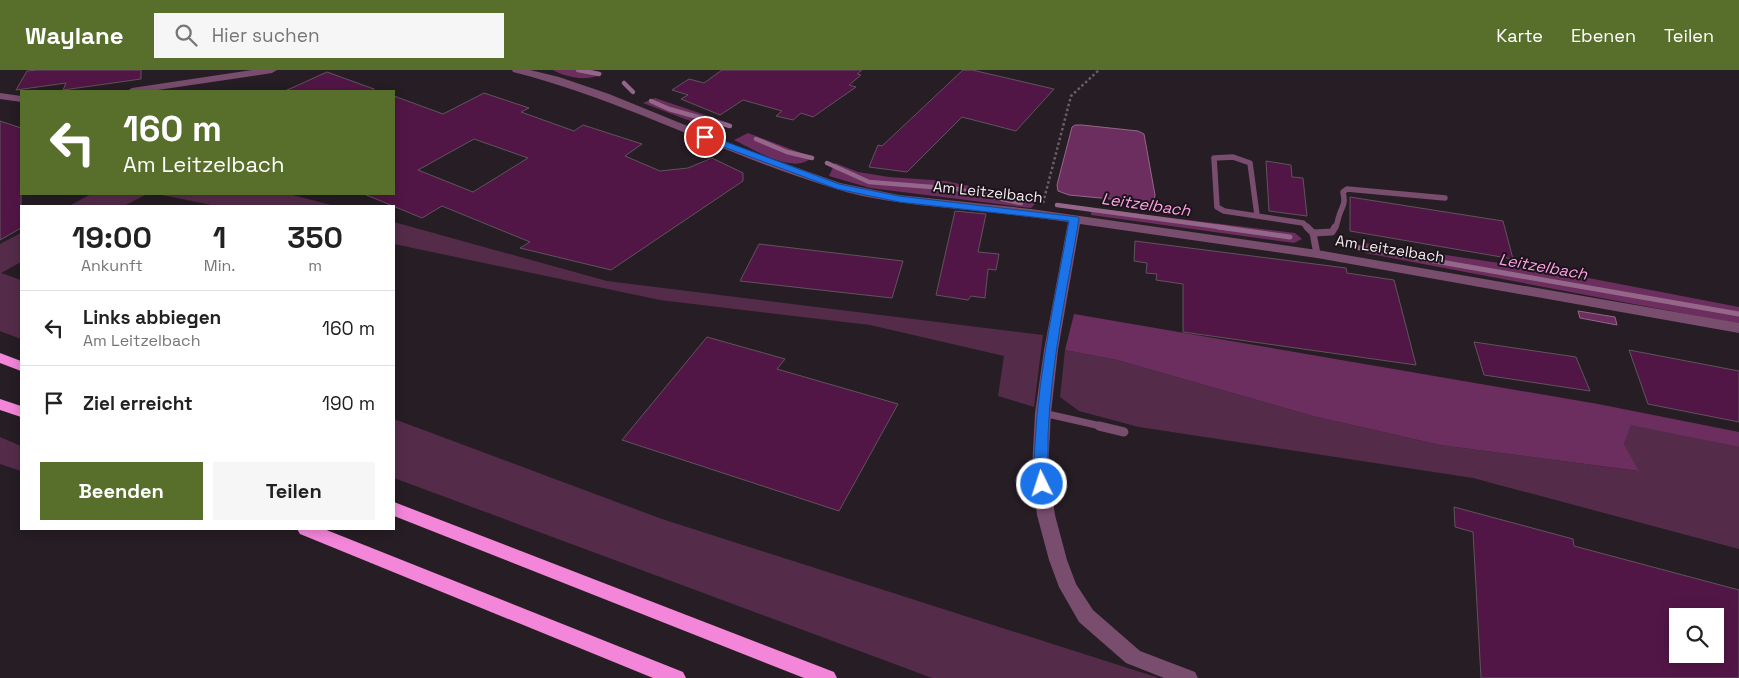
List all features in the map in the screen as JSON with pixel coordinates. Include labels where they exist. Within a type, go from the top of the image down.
[{"type":"highway","points":[[0,358],[20,366]]},
{"type":"highway","points":[[0,404],[20,412]]},
{"type":"highway","points":[[395,509],[827,678]]},
{"type":"highway","points":[[308,530],[676,678]]},
{"type":"street","points":[[139,90],[272,70]]},
{"type":"street","name":"Am Leitzelbach","points":[[517,70],[605,96],[735,149],[837,186],[899,199],[1040,214],[1317,254],[1739,328]]},
{"type":"street","points":[[0,96],[20,99]]},
{"type":"street","points":[[1074,219],[1051,350],[1043,413],[1040,469],[1046,515],[1058,560],[1068,587],[1086,616],[1133,658],[1188,678]]},
{"type":"lane","points":[[1257,215],[1250,163],[1244,159],[1219,156],[1214,158],[1217,207],[1224,211],[1303,224],[1313,233],[1317,254]]},
{"type":"lane","points":[[1313,233],[1332,232],[1335,229],[1339,214],[1344,210],[1343,192],[1347,189],[1446,198]]},
{"type":"lane","points":[[1043,413],[1124,432]]},
{"type":"path","points":[[1040,214],[1071,96],[1099,70]]},
{"type":"shaded area","points":[[553,70],[592,70],[603,73],[598,76],[578,78]]},
{"type":"shaded area","points":[[655,98],[729,123],[714,130],[643,103]]},
{"type":"shaded area","points":[[1075,125],[1138,131],[1144,134],[1155,195],[1153,203],[1069,195],[1058,191],[1057,185],[1072,127]]},
{"type":"shaded area","points":[[748,133],[812,157],[805,162],[795,164],[785,162],[774,159],[734,140]]},
{"type":"shaded area","points":[[835,163],[858,172],[889,177],[946,181],[983,189],[1036,196],[1039,200],[1031,208],[870,188],[829,176]]},
{"type":"shaded area","points":[[89,195],[145,195],[126,205],[71,205]]},
{"type":"shaded area","points":[[162,195],[293,195],[331,205],[211,205]]},
{"type":"shaded area","points":[[1091,208],[1295,233],[1302,239],[1294,243],[1091,215]]},
{"type":"shaded area","points":[[395,222],[607,281],[1043,335],[1034,407],[998,396],[1004,356],[870,325],[660,300],[395,244]]},
{"type":"shaded area","points":[[20,234],[20,263],[1,273],[20,280],[20,339],[0,331],[0,244]]},
{"type":"shaded area","points":[[1365,243],[1547,270],[1739,307],[1739,324],[1365,253]]},
{"type":"shaded area","points":[[1578,311],[1615,317],[1617,325],[1580,318]]},
{"type":"shaded area","points":[[1074,314],[1598,404],[1739,432],[1739,447],[1631,425],[1624,444],[1639,471],[1440,445],[1313,416],[1117,360],[1065,350]]},
{"type":"shaded area","points":[[1065,350],[1117,360],[1313,416],[1440,445],[1638,471],[1624,444],[1631,424],[1739,447],[1739,549],[1473,478],[1139,427],[1079,411],[1060,397]]},
{"type":"shaded area","points":[[395,419],[662,519],[1159,678],[932,678],[395,478]]},
{"type":"shaded area","points":[[0,437],[20,446],[20,471],[0,464]]},
{"type":"building","points":[[141,70],[141,79],[63,90],[66,83],[16,90],[27,71]]},
{"type":"building","points":[[722,70],[862,70],[857,74],[861,75],[849,85],[856,87],[813,117],[801,113],[793,120],[776,116],[782,111],[743,100],[720,115],[681,99],[688,95],[672,90],[689,79],[704,83]]},
{"type":"building","points":[[963,70],[972,70],[1054,89],[1016,131],[962,117],[907,172],[869,167],[878,145],[882,146]]},
{"type":"building","points":[[327,72],[374,89],[374,90],[287,90]]},
{"type":"building","points":[[484,93],[529,108],[521,112],[574,131],[583,125],[642,144],[625,156],[660,171],[688,168],[712,158],[743,173],[743,181],[611,270],[520,248],[530,242],[442,206],[422,218],[395,207],[395,205],[366,195],[395,195],[395,96],[443,114]],"holes":[[[474,139],[528,158],[473,192],[418,170]]]},
{"type":"building","points":[[0,121],[20,128],[21,205],[20,229],[0,240]]},
{"type":"building","points":[[1266,161],[1291,165],[1292,177],[1303,178],[1307,216],[1269,211]]},
{"type":"building","points":[[1350,197],[1503,221],[1513,259],[1350,231]]},
{"type":"building","points":[[955,211],[986,214],[978,252],[999,254],[996,270],[988,269],[985,298],[971,296],[968,300],[936,295]]},
{"type":"building","points":[[1135,241],[1346,268],[1347,273],[1394,280],[1416,365],[1183,332],[1183,284],[1156,280],[1157,274],[1146,273],[1147,263],[1134,261]]},
{"type":"building","points":[[759,244],[903,261],[892,298],[740,281]]},
{"type":"building","points":[[707,337],[785,359],[777,369],[898,404],[839,511],[622,440]]},
{"type":"building","points":[[1474,342],[1576,357],[1590,391],[1484,375]]},
{"type":"building","points":[[1629,350],[1739,371],[1739,422],[1648,404]]},
{"type":"building","points":[[1454,507],[1573,539],[1574,546],[1739,590],[1739,678],[1481,678],[1473,532],[1455,527]]},
{"type":"waterway","name":"Leitzelbach","points":[[578,70],[599,74]]},
{"type":"waterway","name":"Leitzelbach","points":[[624,83],[633,92]]},
{"type":"waterway","name":"Leitzelbach","points":[[651,101],[669,109],[730,126]]},
{"type":"waterway","name":"Leitzelbach","points":[[756,139],[787,152],[812,158]]},
{"type":"waterway","name":"Leitzelbach","points":[[827,163],[869,182],[957,189],[1021,203]]},
{"type":"waterway","name":"Leitzelbach","points":[[1057,205],[1227,228]]},
{"type":"waterway","name":"Leitzelbach","points":[[1218,227],[1290,237]]},
{"type":"waterway","name":"Leitzelbach","points":[[1343,245],[1739,314]]},
{"type":"route","points":[[705,137],[837,186],[899,199],[1074,219],[1051,350],[1043,413],[1040,469],[1042,484]]}]
